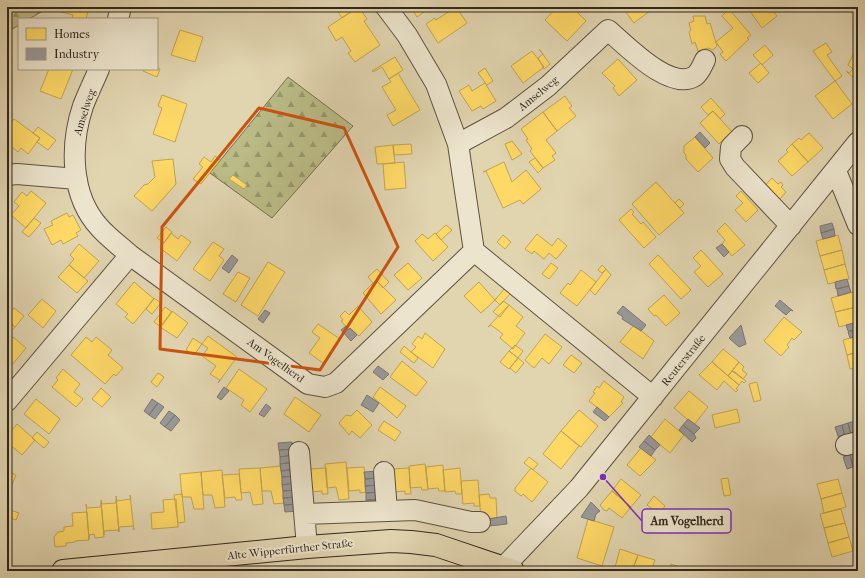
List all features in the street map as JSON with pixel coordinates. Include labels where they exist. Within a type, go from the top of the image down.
[{"type":"main road","name":"Alte Wipperfürther Straße","points":[[63,571],[356,543],[411,542],[455,550],[506,570]]},
{"type":"street","points":[[118,18],[121,7]]},
{"type":"street","points":[[386,7],[407,35],[436,84],[458,144],[474,251],[653,397]]},
{"type":"street","name":"Amselweg","points":[[458,144],[506,118],[548,86],[608,30],[652,66],[670,78],[686,79],[694,76],[699,71],[705,60]]},
{"type":"street","name":"Amselweg","points":[[99,70],[83,106],[74,142],[77,179],[82,196],[99,227],[130,255]]},
{"type":"street","points":[[742,136],[731,148],[730,159],[735,167],[791,226]]},
{"type":"street","name":"Reuterstraße","points":[[506,570],[579,488],[858,142]]},
{"type":"street","points":[[836,171],[858,226]]},
{"type":"street","points":[[7,175],[17,174],[77,179]]},
{"type":"street","name":"Am Vogelherd","points":[[130,255],[308,384],[325,387],[336,383],[474,251]]},
{"type":"street","points":[[7,401],[130,255]]},
{"type":"street","points":[[299,452],[308,547]]},
{"type":"street","points":[[384,472],[387,511]]},
{"type":"street","points":[[305,514],[415,510],[471,522],[480,522]]},
{"type":"highlighted area","points":[[259,108],[344,128],[398,247],[320,370],[160,349],[162,227]]},
{"type":"green space","points":[[7,7],[48,7],[31,18],[18,18],[18,26],[7,32]]},
{"type":"green space","points":[[288,77],[353,126],[272,218],[210,173]]},
{"type":"building: Homes","points":[[59,7],[89,7],[86,18],[72,18],[73,15],[58,11]]},
{"type":"building: Homes","points":[[335,7],[358,7],[342,18]]},
{"type":"building: Homes","points":[[358,7],[367,19],[364,21],[380,45],[355,62],[348,53],[351,51],[342,37],[336,41],[328,27]]},
{"type":"building: Homes","points":[[415,7],[427,7],[428,9],[417,17],[412,9]]},
{"type":"building: Homes","points":[[456,7],[467,23],[438,43],[426,24],[435,18],[436,20]]},
{"type":"building: Homes","points":[[557,7],[572,7],[586,21],[567,41],[545,20]]},
{"type":"building: Homes","points":[[622,7],[655,7],[634,23]]},
{"type":"building: Homes","points":[[747,7],[770,7],[777,16],[762,28]]},
{"type":"building: Homes","points":[[849,7],[858,7],[858,20]]},
{"type":"building: Homes","points":[[729,9],[751,35],[747,38],[749,39],[726,61],[720,54],[723,52],[716,42],[733,28],[722,16]]},
{"type":"building: Homes","points":[[693,16],[705,16],[707,24],[710,23],[717,46],[713,50],[708,48],[698,51],[695,42],[692,44],[689,32],[691,30],[689,23],[694,21]]},
{"type":"building: Homes","points":[[180,30],[203,37],[195,62],[171,55]]},
{"type":"building: Homes","points":[[826,43],[832,52],[827,55],[842,76],[835,81],[813,51]]},
{"type":"building: Homes","points":[[765,45],[773,55],[762,65],[753,55]]},
{"type":"building: Homes","points":[[858,45],[858,82],[846,71],[849,73],[853,69],[848,65]]},
{"type":"building: Homes","points":[[532,51],[544,67],[523,83],[511,66]]},
{"type":"building: Homes","points":[[543,54],[550,64],[544,69],[538,58]]},
{"type":"building: Homes","points":[[395,57],[403,70],[389,79],[382,67],[373,72],[372,71]]},
{"type":"building: Homes","points":[[618,59],[637,80],[619,96],[613,88],[615,86],[602,73]]},
{"type":"building: Homes","points":[[761,63],[769,73],[758,83],[749,73]]},
{"type":"building: Homes","points":[[158,68],[160,69],[157,77],[143,71],[158,70]]},
{"type":"building: Homes","points":[[485,68],[493,81],[487,85],[478,73]]},
{"type":"building: Homes","points":[[49,70],[73,70],[61,99],[40,91]]},
{"type":"building: Homes","points":[[398,73],[420,110],[393,126],[387,115],[396,110],[382,87],[391,82],[389,79]]},
{"type":"building: Homes","points":[[835,81],[852,104],[833,119],[815,96]]},
{"type":"building: Homes","points":[[485,83],[496,101],[483,109],[481,106],[472,111],[459,91],[469,85],[472,91]]},
{"type":"building: Homes","points":[[162,95],[187,104],[175,142],[153,134],[162,108],[158,106]]},
{"type":"building: Homes","points":[[565,96],[572,106],[569,108],[576,116],[557,131],[543,112]]},
{"type":"building: Homes","points":[[711,98],[725,114],[720,119],[713,111],[708,115],[701,107]]},
{"type":"building: Homes","points":[[713,111],[732,132],[719,144],[700,123]]},
{"type":"building: Homes","points":[[543,112],[557,131],[546,140],[556,153],[552,156],[555,160],[543,168],[530,151],[532,149],[526,140],[528,139],[521,129]]},
{"type":"building: Homes","points":[[14,119],[40,138],[28,154],[21,148],[18,152],[7,143],[7,129]]},
{"type":"building: Homes","points":[[38,127],[56,140],[48,150],[37,142],[40,138],[33,133]]},
{"type":"building: Homes","points":[[809,133],[823,148],[808,162],[792,144],[799,138],[801,140]]},
{"type":"building: Homes","points":[[695,137],[713,158],[698,172],[686,159],[686,155],[684,153],[684,146]]},
{"type":"building: Homes","points":[[512,141],[522,154],[512,160],[505,144]]},
{"type":"building: Homes","points":[[411,144],[412,154],[394,155],[393,145]]},
{"type":"building: Homes","points":[[792,144],[808,162],[792,176],[778,161],[788,152],[786,150]]},
{"type":"building: Homes","points":[[393,145],[395,163],[377,164],[375,147]]},
{"type":"building: Homes","points":[[215,156],[220,160],[201,184],[193,179],[203,167],[199,164],[204,157],[211,162]]},
{"type":"building: Homes","points":[[535,158],[543,168],[538,173],[529,162]]},
{"type":"building: Homes","points":[[173,159],[176,184],[152,211],[134,196],[144,185],[148,184],[155,177],[152,161]]},
{"type":"building: Homes","points":[[404,162],[406,188],[385,190],[383,164]]},
{"type":"building: Homes","points":[[504,162],[512,182],[526,170],[541,189],[523,204],[520,200],[503,208],[486,171],[483,172]]},
{"type":"building: Homes","points":[[233,175],[247,185],[244,189],[229,179]]},
{"type":"building: Homes","points":[[772,178],[778,184],[781,182],[783,185],[781,187],[786,192],[775,205],[760,191]]},
{"type":"building: Homes","points":[[656,182],[684,213],[659,235],[632,204]]},
{"type":"building: Homes","points":[[31,191],[46,203],[26,228],[11,215],[19,206],[14,202],[22,192],[27,196]]},
{"type":"building: Homes","points":[[741,191],[758,210],[746,222],[735,210],[743,203],[736,196]]},
{"type":"building: Homes","points":[[679,199],[684,204],[680,208],[675,203]]},
{"type":"building: Homes","points":[[631,209],[634,212],[632,214],[641,224],[643,222],[656,237],[644,248],[619,220]]},
{"type":"building: Homes","points":[[67,213],[69,217],[73,215],[81,230],[76,233],[78,236],[63,244],[61,240],[52,245],[44,229],[53,225],[51,221]]},
{"type":"building: Homes","points":[[34,218],[41,223],[29,237],[22,232]]},
{"type":"building: Homes","points":[[725,223],[745,245],[732,256],[722,244],[725,240],[717,231]]},
{"type":"building: Homes","points":[[446,225],[452,230],[441,240],[436,234]]},
{"type":"building: Homes","points":[[166,227],[172,232],[164,243],[157,238]]},
{"type":"building: Homes","points":[[171,233],[178,239],[181,235],[191,242],[177,261],[160,248]]},
{"type":"building: Homes","points":[[435,233],[448,247],[433,261],[415,241],[422,234],[428,239]]},
{"type":"building: Homes","points":[[537,234],[552,246],[558,238],[567,246],[556,259],[549,253],[544,259],[534,251],[532,254],[525,249]]},
{"type":"building: Homes","points":[[503,235],[511,242],[505,249],[497,242]]},
{"type":"building: Homes","points":[[838,235],[842,250],[820,256],[816,241]]},
{"type":"building: Homes","points":[[213,242],[224,249],[219,256],[224,260],[210,281],[193,269]]},
{"type":"building: Homes","points":[[79,244],[99,261],[84,278],[69,265],[74,259],[70,255]]},
{"type":"building: Homes","points":[[701,250],[723,274],[708,287],[694,272],[701,266],[693,258]]},
{"type":"building: Homes","points":[[842,250],[845,264],[824,270],[820,256]]},
{"type":"building: Homes","points":[[658,255],[691,290],[681,299],[649,264]]},
{"type":"building: Homes","points":[[268,262],[285,272],[258,316],[241,305]]},
{"type":"building: Homes","points":[[408,263],[422,278],[408,290],[394,275]]},
{"type":"building: Homes","points":[[551,263],[558,268],[549,279],[542,274]]},
{"type":"building: Homes","points":[[845,264],[849,279],[828,284],[824,270]]},
{"type":"building: Homes","points":[[69,265],[88,281],[77,293],[58,277]]},
{"type":"building: Homes","points":[[602,265],[606,269],[602,273],[598,270]]},
{"type":"building: Homes","points":[[377,269],[389,282],[383,288],[376,280],[373,283],[368,277]]},
{"type":"building: Homes","points":[[606,269],[611,275],[595,295],[590,290]]},
{"type":"building: Homes","points":[[581,270],[596,282],[577,306],[560,293],[568,283],[570,285]]},
{"type":"building: Homes","points":[[238,272],[250,278],[236,302],[223,294]]},
{"type":"building: Homes","points":[[376,280],[396,300],[381,314],[363,293]]},
{"type":"building: Homes","points":[[134,282],[154,299],[133,324],[125,317],[128,314],[116,304]]},
{"type":"building: Homes","points":[[479,282],[495,300],[481,313],[464,296]]},
{"type":"building: Homes","points":[[505,288],[511,293],[500,305],[495,300]]},
{"type":"building: Homes","points":[[853,292],[857,307],[835,312],[831,298]]},
{"type":"building: Homes","points":[[664,295],[680,313],[666,326],[648,309]]},
{"type":"building: Homes","points":[[154,298],[161,303],[152,314],[146,309]]},
{"type":"building: Homes","points":[[42,299],[56,311],[43,328],[28,315]]},
{"type":"building: Homes","points":[[503,301],[509,305],[500,317],[493,312]]},
{"type":"building: Homes","points":[[509,305],[523,317],[516,326],[525,333],[513,349],[500,338],[503,334],[491,325],[488,327]]},
{"type":"building: Homes","points":[[358,306],[372,322],[359,336],[350,328],[349,330],[341,321],[343,320],[340,316],[345,311],[349,315]]},
{"type":"building: Homes","points":[[165,307],[172,312],[161,327],[154,322]]},
{"type":"building: Homes","points":[[857,307],[858,322],[839,327],[835,312]]},
{"type":"building: Homes","points":[[14,308],[24,316],[15,327],[7,320],[7,316]]},
{"type":"building: Homes","points":[[172,311],[188,323],[177,338],[160,327]]},
{"type":"building: Homes","points":[[784,317],[802,332],[794,340],[792,338],[787,345],[789,347],[781,356],[764,341]]},
{"type":"building: Homes","points":[[7,320],[15,327],[7,336]]},
{"type":"building: Homes","points":[[318,324],[340,339],[323,363],[309,353],[320,338],[312,332]]},
{"type":"building: Homes","points":[[634,325],[654,341],[643,359],[620,342]]},
{"type":"building: Homes","points":[[425,333],[445,349],[433,368],[411,352],[416,347],[412,344],[418,336],[422,339]]},
{"type":"building: Homes","points":[[545,334],[562,347],[549,364],[542,358],[534,368],[525,360]]},
{"type":"building: Homes","points":[[208,336],[237,357],[218,383],[220,380],[210,374],[216,366],[202,356],[208,348],[202,344]]},
{"type":"building: Homes","points":[[858,336],[858,352],[847,355],[843,340]]},
{"type":"building: Homes","points":[[13,337],[26,348],[7,371],[7,344]]},
{"type":"building: Homes","points":[[86,337],[92,342],[96,337],[112,350],[108,355],[123,368],[116,376],[114,374],[105,384],[71,355]]},
{"type":"building: Homes","points":[[193,338],[202,344],[194,355],[186,350]]},
{"type":"building: Homes","points":[[515,345],[523,351],[518,358],[509,351]]},
{"type":"building: Homes","points":[[404,346],[418,358],[414,363],[400,352]]},
{"type":"building: Homes","points":[[723,349],[739,362],[728,376],[712,362]]},
{"type":"building: Homes","points":[[509,351],[518,358],[509,369],[500,362]]},
{"type":"building: Homes","points":[[858,352],[858,367],[850,369],[847,355]]},
{"type":"building: Homes","points":[[571,355],[582,363],[574,373],[563,365]]},
{"type":"building: Homes","points":[[518,358],[524,363],[516,373],[510,368]]},
{"type":"building: Homes","points":[[402,361],[427,382],[416,396],[390,377]]},
{"type":"building: Homes","points":[[712,362],[739,385],[736,392],[724,381],[717,390],[699,375]]},
{"type":"building: Homes","points":[[739,362],[744,367],[742,370],[747,374],[743,379],[732,371]]},
{"type":"building: Homes","points":[[63,369],[80,384],[74,392],[83,399],[76,407],[52,387],[58,380],[56,378]]},
{"type":"building: Homes","points":[[239,369],[267,389],[250,412],[241,405],[244,400],[226,388]]},
{"type":"building: Homes","points":[[732,371],[746,381],[744,383],[742,381],[739,385],[728,376]]},
{"type":"building: Homes","points":[[158,373],[164,377],[157,387],[151,382]]},
{"type":"building: Homes","points":[[604,381],[624,397],[621,402],[623,403],[609,417],[589,401],[595,393],[593,392],[597,386],[599,388]]},
{"type":"building: Homes","points":[[757,382],[761,400],[754,402],[749,384]]},
{"type":"building: Homes","points":[[858,382],[858,397],[854,383]]},
{"type":"building: Homes","points":[[380,387],[406,406],[397,418],[373,397]]},
{"type":"building: Homes","points":[[101,388],[111,397],[102,407],[92,399]]},
{"type":"building: Homes","points":[[689,391],[708,407],[694,425],[674,408]]},
{"type":"building: Homes","points":[[295,397],[321,415],[309,432],[284,414]]},
{"type":"building: Homes","points":[[36,399],[60,419],[49,434],[24,414]]},
{"type":"building: Homes","points":[[737,409],[740,422],[715,428],[712,415]]},
{"type":"building: Homes","points":[[357,410],[372,425],[360,438],[352,431],[349,435],[339,423],[346,415],[351,416]]},
{"type":"building: Homes","points":[[579,410],[598,426],[581,447],[561,431]]},
{"type":"building: Homes","points":[[665,419],[684,435],[670,453],[651,437]]},
{"type":"building: Homes","points":[[384,421],[401,432],[395,441],[378,430]]},
{"type":"building: Homes","points":[[17,424],[35,440],[22,455],[7,442],[7,436]]},
{"type":"building: Homes","points":[[561,431],[579,446],[561,469],[543,454]]},
{"type":"building: Homes","points":[[37,432],[49,442],[44,448],[32,438]]},
{"type":"building: Homes","points":[[641,448],[656,460],[640,476],[627,465]]},
{"type":"building: Homes","points":[[529,457],[538,464],[533,470],[524,463]]},
{"type":"building: Homes","points":[[346,462],[349,499],[339,500],[336,487],[327,488],[325,464]]},
{"type":"building: Homes","points":[[425,464],[428,490],[422,490],[421,487],[410,488],[409,466]]},
{"type":"building: Homes","points":[[443,465],[445,491],[439,491],[438,488],[428,489],[426,467]]},
{"type":"building: Homes","points":[[281,466],[284,503],[274,504],[271,491],[262,491],[260,468]]},
{"type":"building: Homes","points":[[364,467],[366,492],[360,493],[360,490],[349,491],[347,468]]},
{"type":"building: Homes","points":[[260,468],[263,504],[253,505],[250,492],[241,493],[239,469]]},
{"type":"building: Homes","points":[[326,468],[328,494],[322,494],[322,491],[311,492],[309,469]]},
{"type":"building: Homes","points":[[409,468],[411,494],[405,494],[405,491],[394,492],[392,469]]},
{"type":"building: Homes","points":[[460,468],[462,494],[456,494],[455,491],[445,492],[443,470]]},
{"type":"building: Homes","points":[[531,468],[548,482],[532,502],[523,494],[521,496],[515,491],[515,488]]},
{"type":"building: Homes","points":[[222,470],[225,507],[215,508],[212,495],[203,495],[201,472]]},
{"type":"building: Homes","points":[[7,471],[16,475],[9,492],[7,491]]},
{"type":"building: Homes","points":[[201,472],[204,509],[194,509],[191,497],[182,497],[180,474]]},
{"type":"building: Homes","points":[[239,474],[242,500],[236,500],[235,497],[225,498],[222,475]]},
{"type":"building: Homes","points":[[728,478],[731,495],[724,496],[721,479]]},
{"type":"building: Homes","points":[[621,479],[641,495],[631,507],[612,491]]},
{"type":"building: Homes","points":[[838,479],[842,493],[821,499],[817,484]]},
{"type":"building: Homes","points":[[478,480],[480,506],[474,506],[474,503],[463,504],[461,481]]},
{"type":"building: Homes","points":[[612,491],[631,507],[622,518],[609,508],[607,511],[604,510],[600,505]]},
{"type":"building: Homes","points":[[842,493],[846,507],[824,513],[821,499]]},
{"type":"building: Homes","points":[[182,494],[185,522],[178,523],[174,495]]},
{"type":"building: Homes","points":[[489,494],[490,498],[496,498],[497,518],[481,519],[479,495]]},
{"type":"building: Homes","points":[[116,496],[117,501],[130,499],[134,530],[133,526],[119,527],[119,532]]},
{"type":"building: Homes","points":[[654,496],[665,506],[659,514],[647,505]]},
{"type":"building: Homes","points":[[116,499],[119,532],[118,530],[104,531],[104,535],[101,500],[102,504],[116,503]]},
{"type":"building: Homes","points":[[176,499],[178,527],[152,529],[151,513],[164,512],[163,500]]},
{"type":"building: Homes","points":[[101,502],[104,537],[95,538],[94,534],[89,535],[89,539],[86,504],[87,508],[101,507]]},
{"type":"building: Homes","points":[[7,509],[19,513],[16,520],[7,517]]},
{"type":"building: Homes","points":[[841,509],[845,523],[824,528],[820,514]]},
{"type":"building: Homes","points":[[87,512],[89,540],[75,541],[66,543],[66,546],[55,547],[54,537],[58,532],[64,531],[64,527],[73,526],[72,513]]},
{"type":"building: Homes","points":[[588,519],[614,527],[602,566],[577,558]]},
{"type":"building: Homes","points":[[845,523],[849,537],[828,543],[824,528]]},
{"type":"building: Homes","points":[[849,537],[853,551],[832,557],[828,543]]},
{"type":"building: Homes","points":[[620,549],[638,555],[632,571],[614,571]]},
{"type":"building: Homes","points":[[638,555],[655,560],[651,571],[632,571]]},
{"type":"building: Homes","points":[[671,564],[691,571],[669,571]]},
{"type":"building: Homes","points":[[707,566],[722,571],[705,571]]},
{"type":"building: Industry","points":[[700,132],[710,143],[705,148],[695,137]]},
{"type":"building: Industry","points":[[832,223],[834,229],[821,233],[820,226]]},
{"type":"building: Industry","points":[[834,229],[835,236],[823,239],[821,233]]},
{"type":"building: Industry","points":[[722,244],[729,252],[724,257],[716,248]]},
{"type":"building: Industry","points":[[232,255],[238,260],[229,273],[222,268]]},
{"type":"building: Industry","points":[[847,279],[849,286],[836,289],[835,282]]},
{"type":"building: Industry","points":[[849,286],[851,292],[838,296],[837,289]]},
{"type":"building: Industry","points":[[780,300],[793,311],[791,310],[786,315],[775,306]]},
{"type":"building: Industry","points":[[623,306],[646,325],[641,331],[622,319],[623,317],[617,313]]},
{"type":"building: Industry","points":[[265,310],[270,313],[263,323],[258,319]]},
{"type":"building: Industry","points":[[858,322],[858,329],[848,331],[846,325]]},
{"type":"building: Industry","points":[[741,325],[746,344],[739,347],[729,338]]},
{"type":"building: Industry","points":[[346,326],[357,335],[351,341],[341,330]]},
{"type":"building: Industry","points":[[858,329],[858,336],[850,338],[848,332]]},
{"type":"building: Industry","points":[[378,366],[389,374],[383,380],[373,372]]},
{"type":"building: Industry","points":[[224,387],[229,391],[221,400],[217,397]]},
{"type":"building: Industry","points":[[367,395],[379,403],[373,412],[361,405]]},
{"type":"building: Industry","points":[[152,399],[158,403],[149,415],[144,411]]},
{"type":"building: Industry","points":[[158,403],[164,407],[155,419],[149,415]]},
{"type":"building: Industry","points":[[266,404],[271,408],[264,417],[259,414]]},
{"type":"building: Industry","points":[[597,407],[609,417],[605,421],[593,412]]},
{"type":"building: Industry","points":[[169,411],[175,415],[165,427],[160,423]]},
{"type":"building: Industry","points":[[175,415],[180,420],[171,431],[165,427]]},
{"type":"building: Industry","points":[[688,419],[700,428],[694,434],[683,425]]},
{"type":"building: Industry","points":[[858,420],[858,434],[855,421]]},
{"type":"building: Industry","points":[[855,421],[858,434],[851,435],[848,423]]},
{"type":"building: Industry","points":[[848,423],[851,435],[845,437],[842,425]]},
{"type":"building: Industry","points":[[683,425],[694,434],[696,438],[692,442],[679,430]]},
{"type":"building: Industry","points":[[842,425],[845,437],[839,439],[835,427]]},
{"type":"building: Industry","points":[[649,435],[660,445],[655,450],[644,441]]},
{"type":"building: Industry","points":[[644,441],[655,450],[651,456],[639,447]]},
{"type":"building: Industry","points":[[292,442],[292,449],[279,450],[278,443]]},
{"type":"building: Industry","points":[[292,449],[293,455],[280,457],[279,450]]},
{"type":"building: Industry","points":[[856,453],[858,466],[853,467],[850,455]]},
{"type":"building: Industry","points":[[293,455],[294,462],[280,464],[280,457]]},
{"type":"building: Industry","points":[[850,455],[853,467],[847,469],[843,457]]},
{"type":"building: Industry","points":[[294,462],[294,469],[281,471],[280,464]]},
{"type":"building: Industry","points":[[294,469],[295,476],[282,477],[281,471]]},
{"type":"building: Industry","points":[[377,471],[378,478],[365,479],[364,472]]},
{"type":"building: Industry","points":[[295,476],[295,483],[282,485],[282,477]]},
{"type":"building: Industry","points":[[378,478],[378,485],[365,486],[365,479]]},
{"type":"building: Industry","points":[[295,483],[296,490],[283,491],[282,485]]},
{"type":"building: Industry","points":[[378,485],[379,492],[366,493],[365,486]]},
{"type":"building: Industry","points":[[296,490],[297,497],[283,498],[283,491]]},
{"type":"building: Industry","points":[[379,492],[380,499],[366,500],[366,493]]},
{"type":"building: Industry","points":[[297,497],[297,504],[284,505],[283,498]]},
{"type":"building: Industry","points":[[380,499],[380,506],[367,507],[366,500]]},
{"type":"building: Industry","points":[[591,502],[600,511],[596,514],[594,521],[581,517]]},
{"type":"building: Industry","points":[[297,504],[298,511],[285,512],[284,505]]},
{"type":"building: Industry","points":[[506,516],[507,524],[489,526],[488,519]]},
{"type":"place","name":"Am Vogelherd","points":[[603,477]]}]
